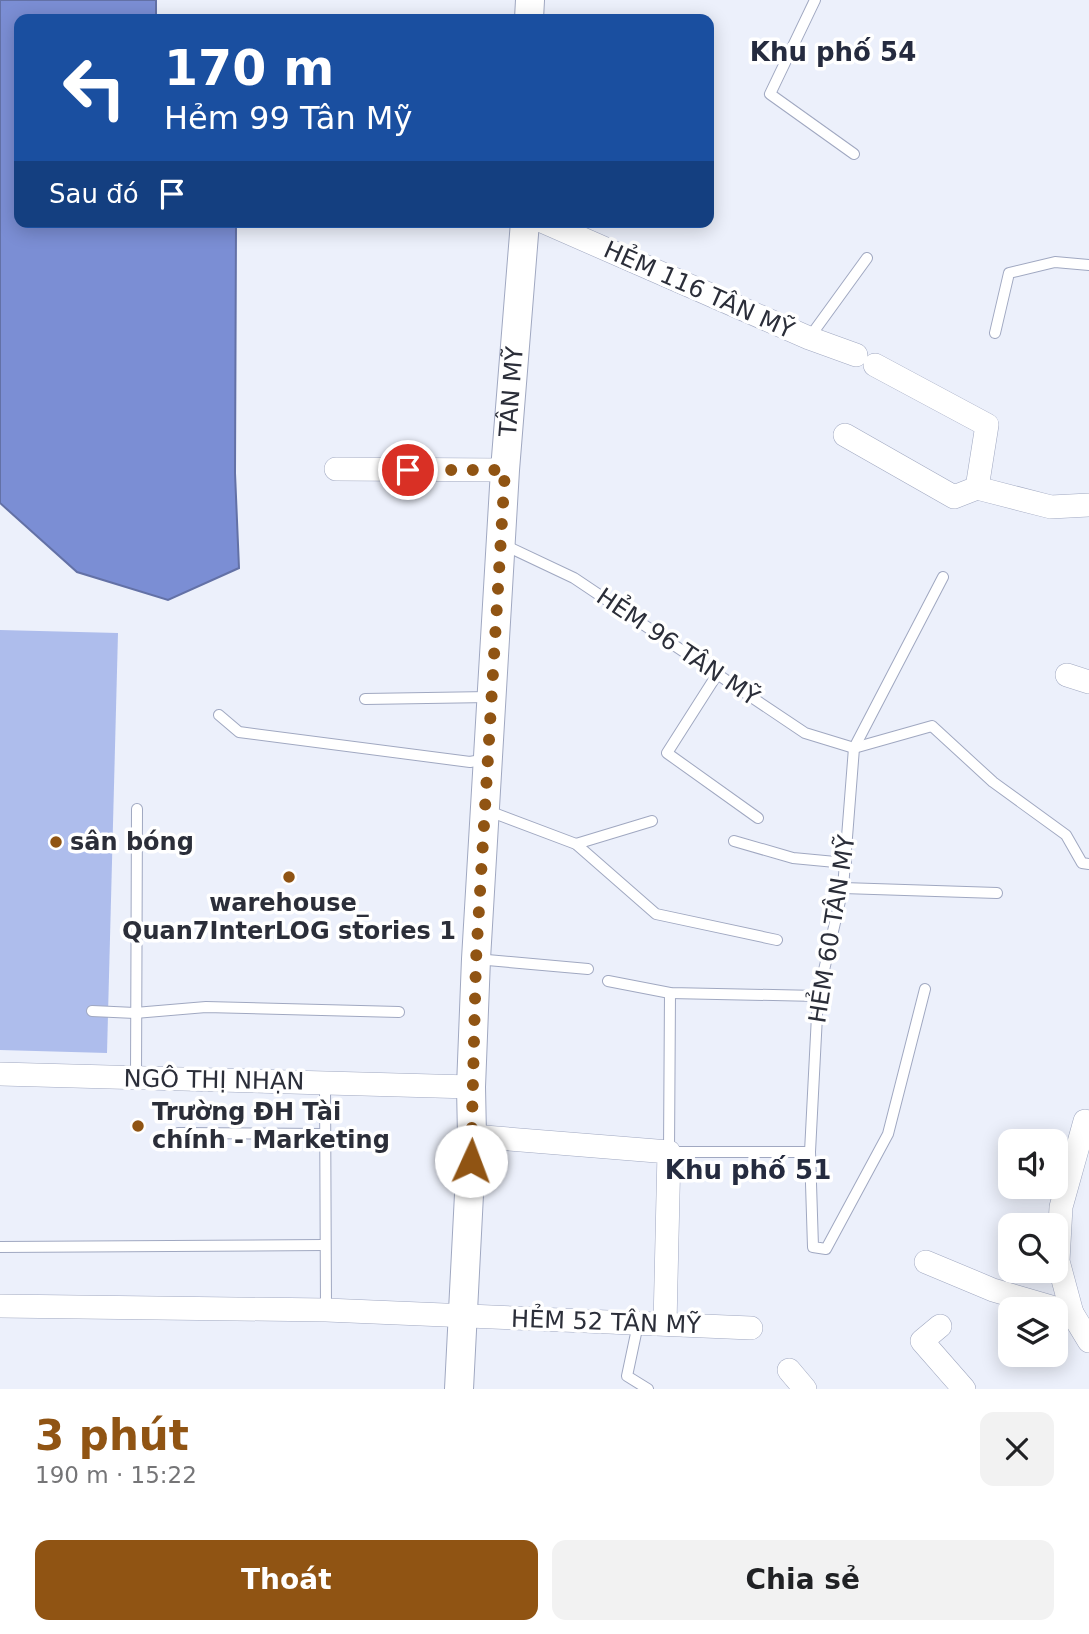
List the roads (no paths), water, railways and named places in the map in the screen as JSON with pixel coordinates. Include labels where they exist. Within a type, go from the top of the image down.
[{"type":"street","name":"TÂN MỸ","points":[[459,1389],[472,1136],[471,1087],[476,960],[505,470],[525,228]]},
{"type":"street","name":"HẺM 116 TÂN MỸ","points":[[558,228],[809,338],[866,360],[987,425],[976,488]]},
{"type":"street","points":[[845,435],[954,496],[976,488],[1051,507],[1089,505]]},
{"type":"street","points":[[336,469],[505,470]]},
{"type":"street","points":[[1067,675],[1089,682]]},
{"type":"street","name":"NGÔ THỊ NHẠN","points":[[0,1074],[471,1087]]},
{"type":"street","points":[[1085,1121],[1061,1207],[1058,1261],[1072,1313],[1089,1341]]},
{"type":"street","points":[[472,1136],[669,1152],[665,1324]]},
{"type":"street","points":[[926,1262],[993,1290],[1072,1313]]},
{"type":"street","name":"HẺM 52 TÂN MỸ","points":[[0,1306],[326,1310],[751,1328]]},
{"type":"street","points":[[940,1326],[922,1341],[964,1389]]},
{"type":"street","points":[[789,1370],[805,1389]]},
{"type":"lane","points":[[815,0],[770,94],[854,154]]},
{"type":"lane","points":[[809,338],[867,258]]},
{"type":"lane","points":[[995,333],[1009,273],[1055,262],[1089,265]]},
{"type":"lane","name":"HẺM 96 TÂN MỸ","points":[[502,544],[574,578],[805,733],[854,748]]},
{"type":"lane","points":[[854,748],[943,577]]},
{"type":"lane","points":[[718,673],[667,753],[758,818]]},
{"type":"lane","points":[[365,699],[492,697]]},
{"type":"lane","points":[[219,715],[239,732],[470,762],[489,758]]},
{"type":"lane","points":[[854,748],[932,726],[993,782],[1066,835],[1082,863],[1089,864]]},
{"type":"lane","name":"HẺM 60 TÂN MỸ","points":[[854,748],[843,888],[818,996],[810,1152],[813,1247],[827,1250],[888,1134],[925,989]]},
{"type":"lane","points":[[136,1078],[137,809]]},
{"type":"lane","points":[[486,810],[576,844],[656,914],[777,940]]},
{"type":"lane","points":[[576,844],[652,821]]},
{"type":"lane","points":[[734,841],[793,858],[846,863]]},
{"type":"lane","points":[[843,888],[951,894],[997,893]]},
{"type":"lane","points":[[476,960],[588,970]]},
{"type":"lane","points":[[608,981],[670,993],[818,996]]},
{"type":"lane","points":[[670,993],[669,1152],[810,1152]]},
{"type":"lane","points":[[92,1011],[135,1013],[206,1007],[398,1012]]},
{"type":"lane","points":[[324,1082],[326,1310]]},
{"type":"lane","points":[[178,1133],[324,1133]]},
{"type":"lane","points":[[0,1247],[324,1245]]},
{"type":"lane","points":[[638,1324],[626,1376],[648,1389]]},
{"type":"place","name":"sân bóng","points":[[56,842]]},
{"type":"place","name":"warehouse_ Quan7InterLOG stories 1","points":[[289,877]]},
{"type":"place","name":"Trường ĐH Tài chính - Marketing","points":[[138,1126]]},
{"type":"district","name":"Khu phố 54","points":[[833,52]]},
{"type":"district","name":"Khu phố 51","points":[[748,1170]]}]
